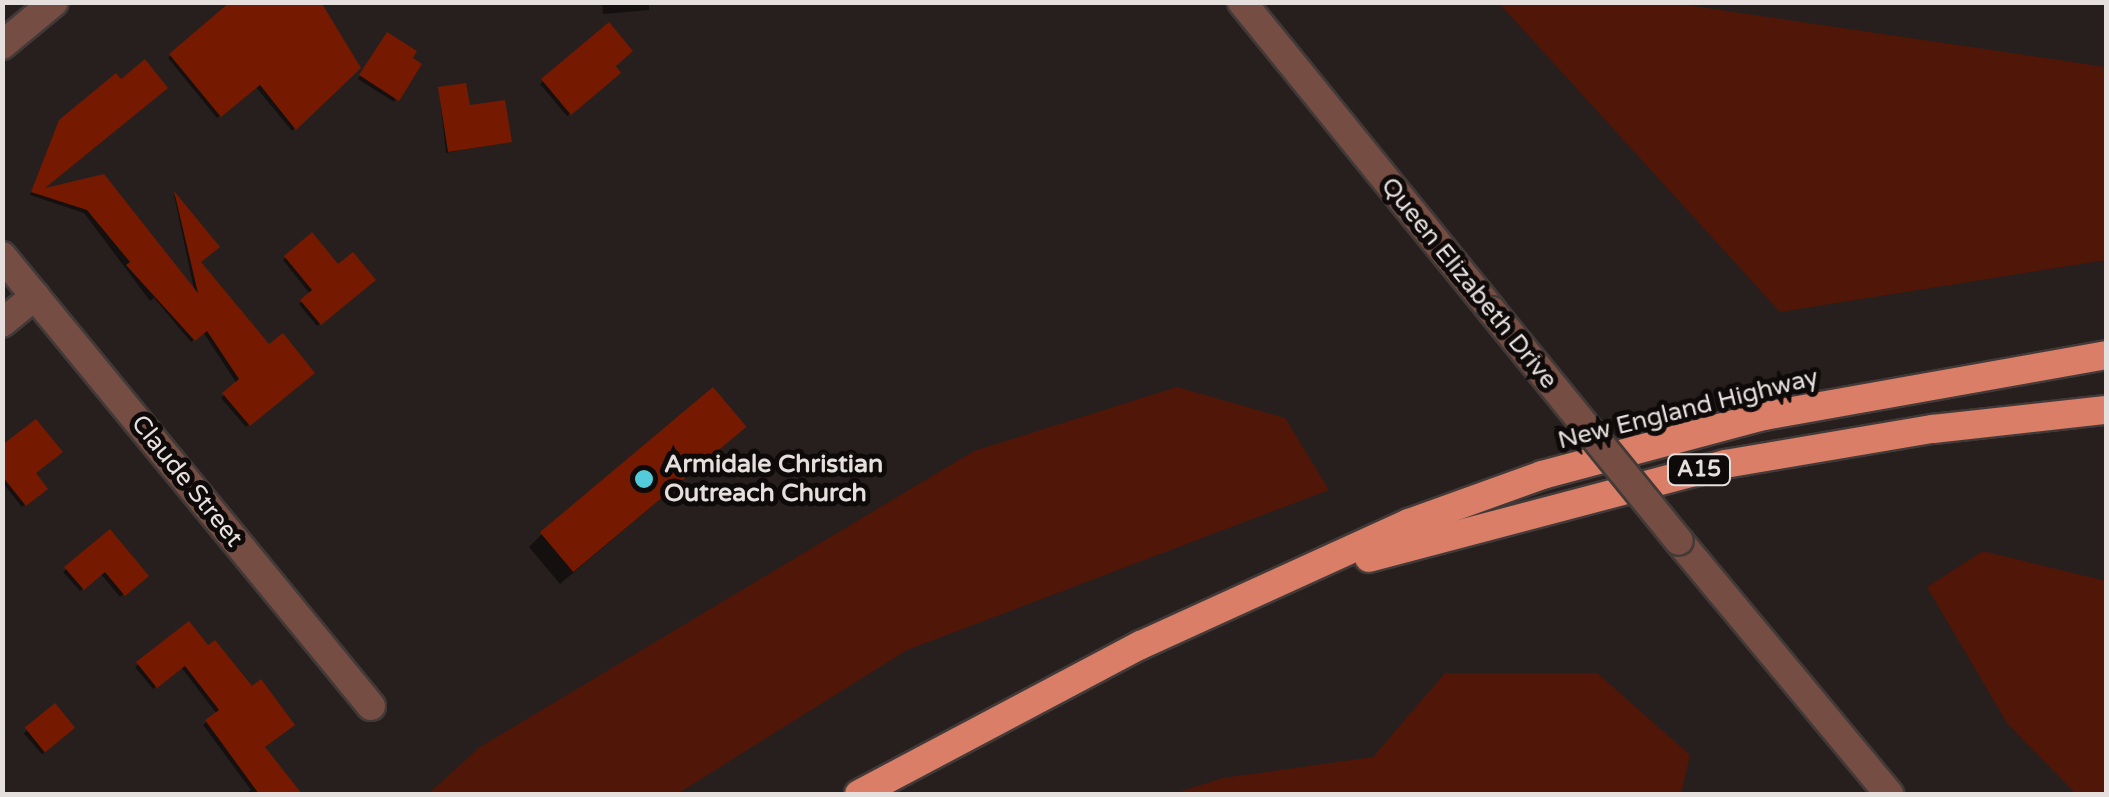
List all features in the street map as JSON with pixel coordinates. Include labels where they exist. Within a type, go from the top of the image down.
[{"type":"highway","name":"New England Highway","points":[[859,794],[1140,645],[1300,578],[1410,523],[1542,475],[1764,416],[2106,355]]},
{"type":"highway","name":"New England Highway","points":[[1300,578],[1532,510],[1725,464],[1933,429],[2106,410]]},
{"type":"street","points":[[2,45],[54,2]]},
{"type":"street","name":"Queen Elizabeth Drive","points":[[1242,2],[1889,794]]},
{"type":"street","name":"Claude Street","points":[[2,256],[370,706]]},
{"type":"street","points":[[2,323],[35,296]]},
{"type":"shaded area","points":[[1499,3],[1673,3],[2106,67],[2106,260],[1780,312]]},
{"type":"shaded area","points":[[1177,387],[1285,418],[1329,490],[907,650],[677,794],[428,794],[480,747],[974,451]]},
{"type":"shaded area","points":[[1983,551],[2106,581],[2106,794],[2076,794],[2007,723],[1927,587]]},
{"type":"shaded area","points":[[1445,673],[1597,673],[1690,755],[1681,794],[1172,794],[1223,778],[1373,757]]},
{"type":"building","points":[[230,2],[321,2],[361,68],[296,130],[260,85],[221,117],[169,54]]},
{"type":"building","points":[[609,22],[633,51],[616,66],[621,73],[571,115],[541,79]]},
{"type":"building","points":[[387,32],[417,51],[413,58],[422,64],[399,101],[359,75]]},
{"type":"building","points":[[145,59],[168,88],[45,188],[104,174],[198,293],[174,191],[220,247],[201,262],[269,344],[283,333],[315,373],[250,426],[222,393],[239,379],[207,331],[195,341],[126,265],[130,262],[87,210],[31,192],[59,120],[116,73],[121,79]]},
{"type":"building","points":[[466,83],[470,105],[505,100],[512,142],[448,152],[438,87]]},
{"type":"building","points":[[312,232],[338,264],[353,252],[376,280],[321,325],[300,300],[312,290],[284,256]]},
{"type":"building","name":"Armidale Christian Outreach Church","points":[[713,387],[746,427],[573,572],[540,532]]},
{"type":"building","points":[[36,419],[63,452],[36,473],[48,489],[26,506],[2,476],[2,445]]},
{"type":"building","points":[[110,529],[149,576],[125,596],[105,572],[84,590],[64,567]]},
{"type":"building","points":[[189,621],[208,645],[215,640],[252,686],[261,679],[295,725],[265,747],[302,794],[259,794],[205,720],[219,710],[185,666],[157,688],[136,662]]},
{"type":"building","points":[[55,703],[75,728],[45,752],[25,728]]},
{"type":"place","name":"Armidale Christian Outreach Church","points":[[644,479]]}]
